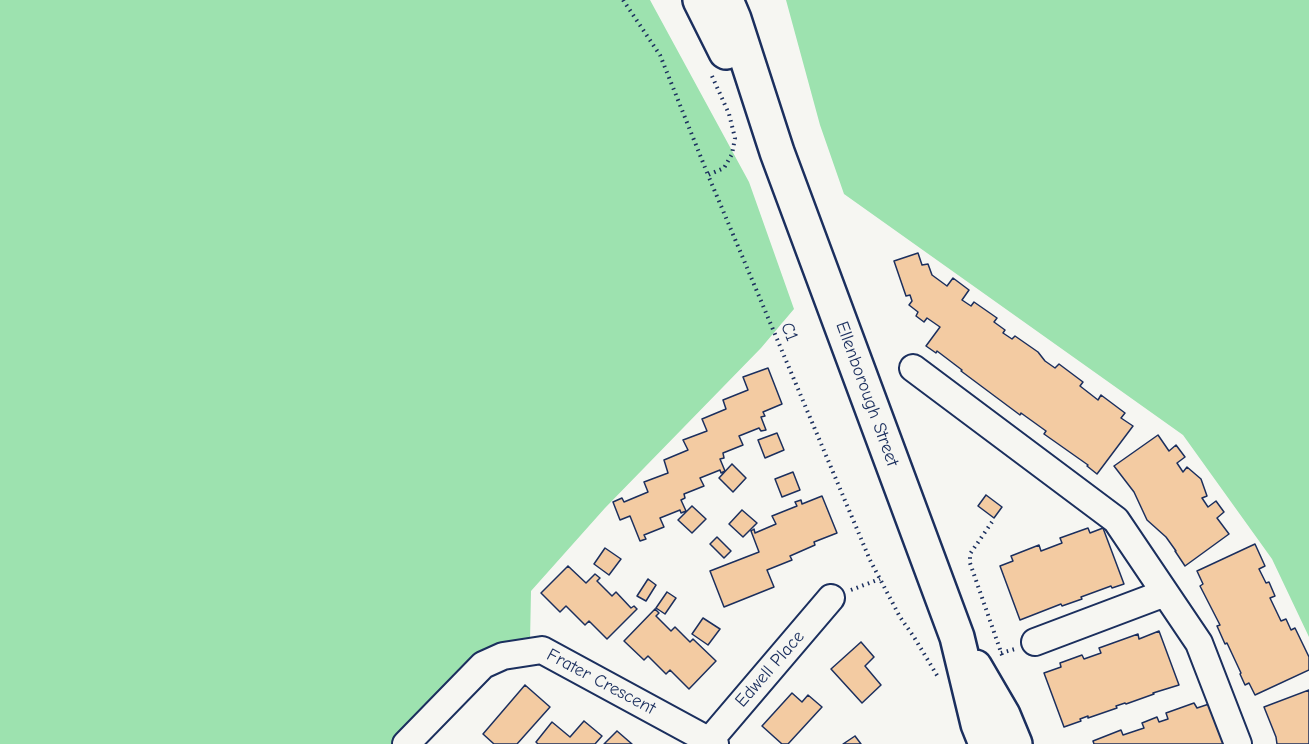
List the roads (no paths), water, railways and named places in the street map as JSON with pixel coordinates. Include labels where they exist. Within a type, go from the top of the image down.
[{"type":"main road","name":"Ellenborough Street","points":[[700,0],[777,152]]},
{"type":"main road","name":"Ellenborough Street","points":[[726,0],[777,152],[957,637],[978,724],[986,744]]},
{"type":"main road","name":"Ellenborough Street","points":[[957,637],[1003,715],[1015,744]]},
{"type":"street","points":[[913,368],[1116,520],[1198,643],[1238,744]]},
{"type":"street","points":[[1035,642],[1165,593]]},
{"type":"street","name":"Edwell Place","points":[[712,742],[831,598]]},
{"type":"street","name":"Frater Crescent","points":[[406,744],[483,665],[503,656],[542,650],[712,742]]}]
